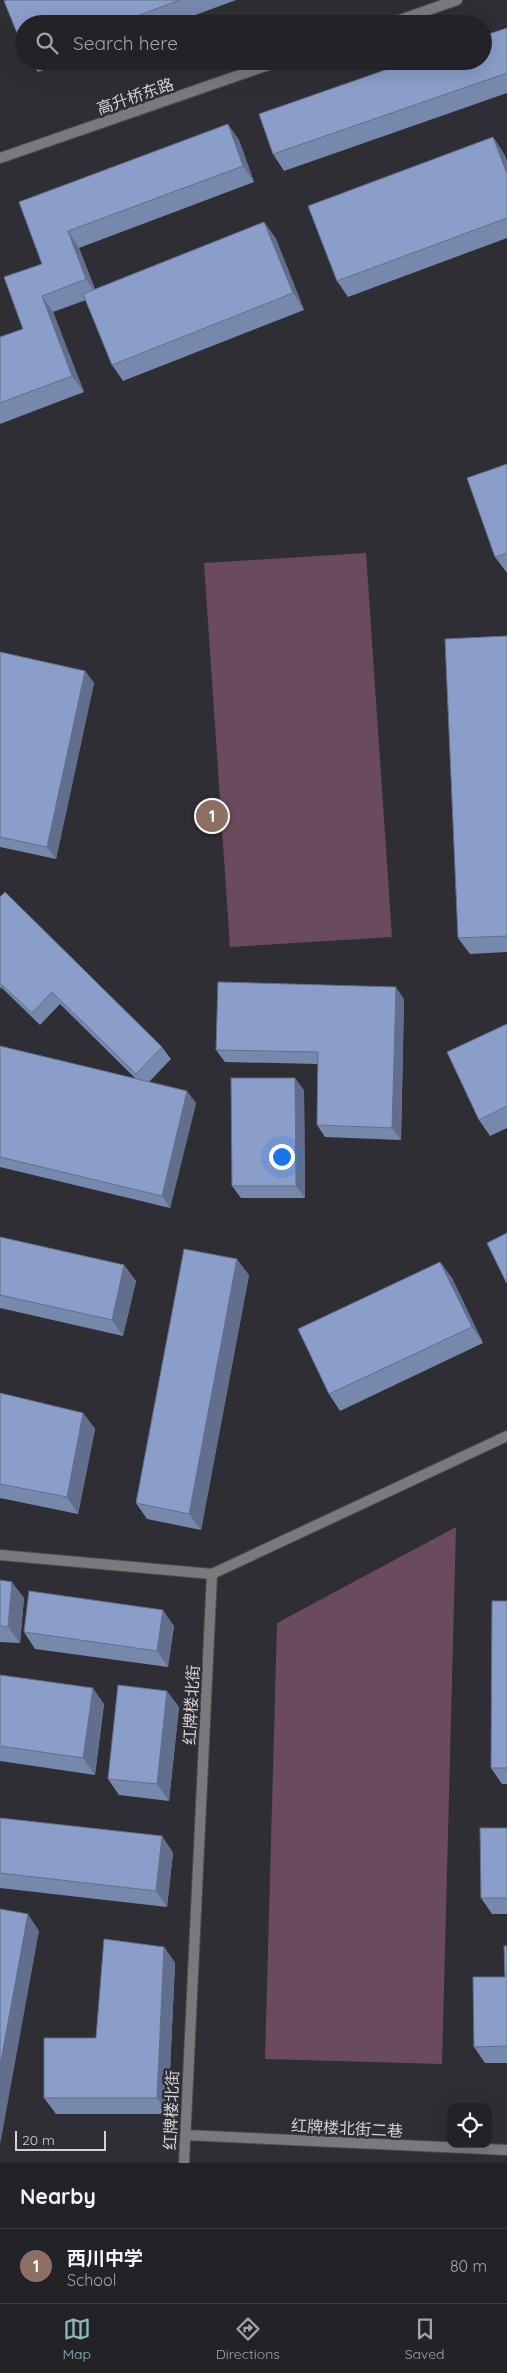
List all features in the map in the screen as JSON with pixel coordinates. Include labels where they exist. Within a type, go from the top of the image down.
[{"type":"street","points":[[414,15],[457,0]]},
{"type":"street","name":"高升桥东路","points":[[0,158],[254,70]]},
{"type":"street","points":[[0,1555],[212,1574],[507,1436]]},
{"type":"street","name":"红牌楼北街","points":[[184,2163],[212,1574]]},
{"type":"street","name":"红牌楼北街二巷","points":[[185,2135],[507,2150]]},
{"type":"shaded area","points":[[366,553],[392,937],[230,947],[204,563]]},
{"type":"shaded area","points":[[456,1527],[442,2064],[265,2059],[277,1623]]},
{"type":"building","points":[[180,0],[139,15],[15,15],[15,28],[4,1]]},
{"type":"building","points":[[507,28],[507,73],[273,154],[259,114],[385,70],[492,70],[492,33]]},
{"type":"building","points":[[228,124],[243,166],[68,231],[86,279],[42,296],[72,376],[0,403],[0,337],[23,329],[4,277],[42,264],[19,202]]},
{"type":"building","points":[[493,137],[507,174],[507,218],[337,281],[308,206]]},
{"type":"building","points":[[264,222],[293,293],[112,365],[83,294]]},
{"type":"building","points":[[507,464],[507,553],[495,557],[467,478]]},
{"type":"building","points":[[507,636],[507,936],[458,938],[445,639]]},
{"type":"building","points":[[0,652],[85,671],[47,847],[0,837]]},
{"type":"building","points":[[5,892],[162,1047],[136,1074],[52,992],[32,1013],[0,983],[0,897]]},
{"type":"building","points":[[218,982],[396,987],[392,1128],[317,1125],[318,1052],[216,1050]]},
{"type":"building","points":[[507,1024],[507,1106],[479,1120],[447,1052]]},
{"type":"building","points":[[0,1046],[187,1091],[162,1196],[0,1157]]},
{"type":"building","points":[[231,1078],[295,1078],[296,1186],[232,1186]]},
{"type":"building","points":[[507,1233],[507,1284],[487,1243]]},
{"type":"building","points":[[0,1237],[124,1265],[112,1320],[0,1295]]},
{"type":"building","points":[[184,1249],[237,1259],[189,1514],[136,1503]]},
{"type":"building","points":[[440,1262],[472,1327],[329,1394],[298,1329]]},
{"type":"building","points":[[0,1393],[83,1413],[67,1497],[0,1484]]},
{"type":"building","points":[[0,1580],[12,1582],[8,1627],[0,1626]]},
{"type":"building","points":[[29,1591],[163,1610],[157,1651],[24,1632]]},
{"type":"building","points":[[492,1601],[507,1601],[507,1768],[491,1768]]},
{"type":"building","points":[[0,1675],[93,1688],[83,1758],[0,1746]]},
{"type":"building","points":[[118,1685],[167,1691],[157,1784],[108,1779]]},
{"type":"building","points":[[0,1818],[162,1836],[156,1891],[0,1873]]},
{"type":"building","points":[[480,1828],[507,1828],[507,1898],[481,1898]]},
{"type":"building","points":[[0,1909],[28,1914],[0,2066]]},
{"type":"building","points":[[104,1939],[164,1947],[157,2098],[44,2098],[44,2038],[96,2038]]},
{"type":"building","points":[[504,1946],[507,1946],[507,2046],[474,2047],[473,1977],[505,1977]]},
{"type":"place","name":"西川中学","points":[[212,816]]}]
